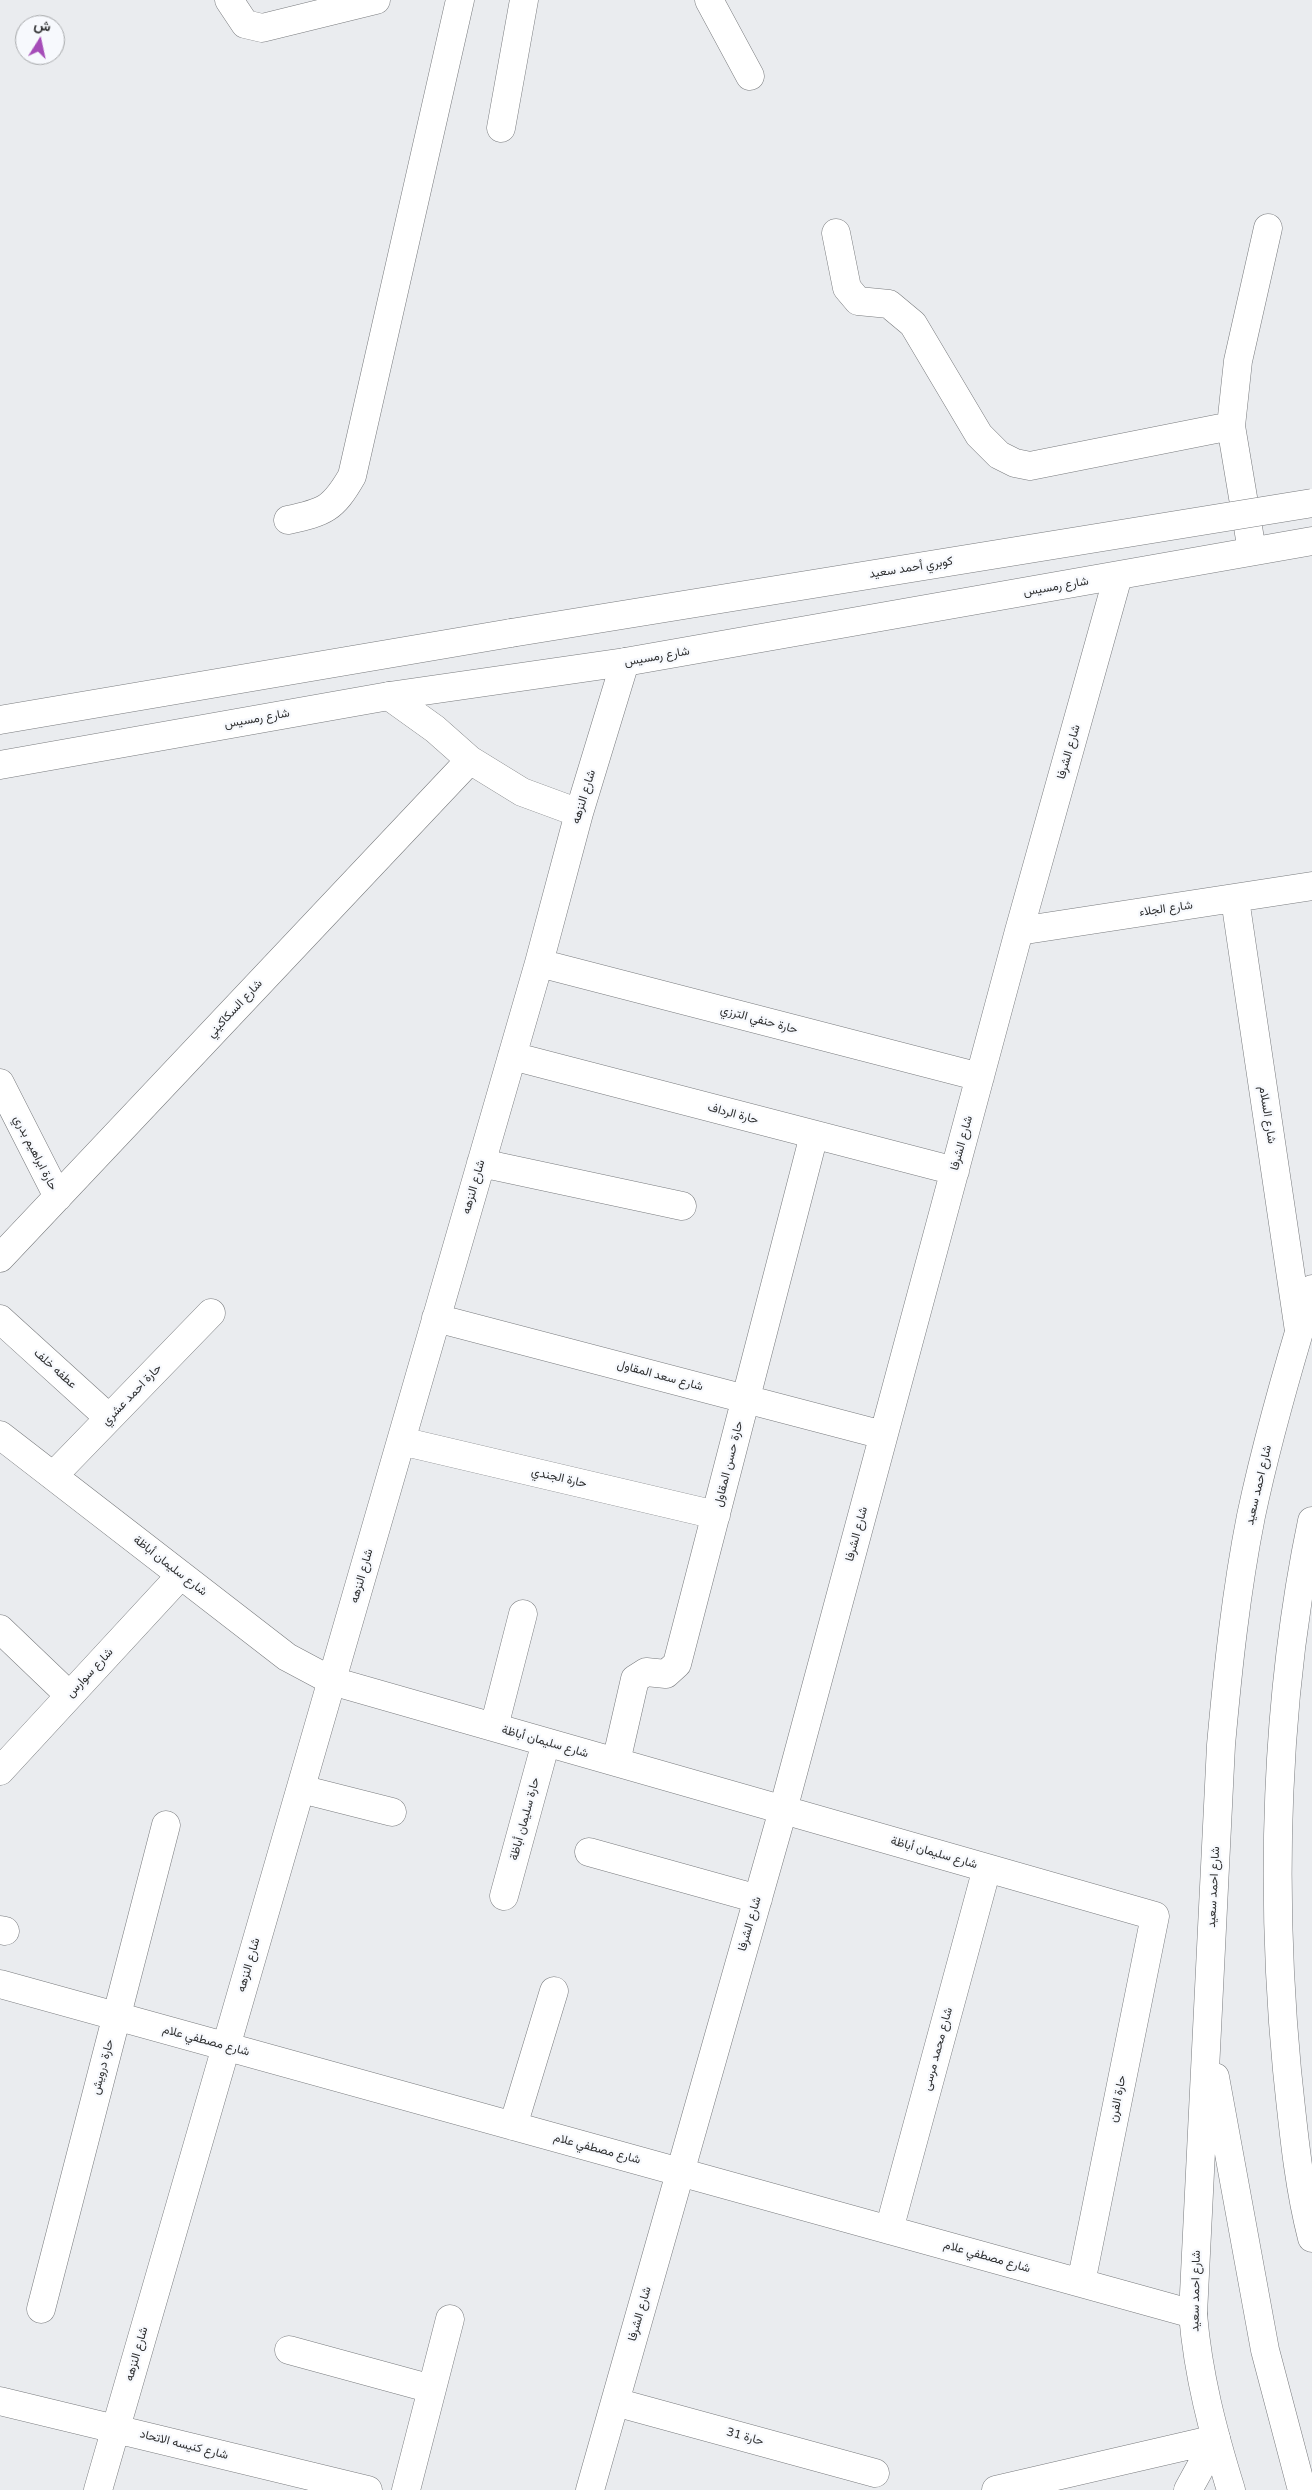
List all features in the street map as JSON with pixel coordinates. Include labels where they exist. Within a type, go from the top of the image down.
[{"type":"street","points":[[229,0],[244,24],[262,28],[376,0]]},
{"type":"street","points":[[288,520],[315,514],[338,500],[352,476],[460,0]]},
{"type":"street","points":[[501,128],[524,0]]},
{"type":"street","points":[[709,0],[750,76]]},
{"type":"street","points":[[1252,551],[1231,426],[1238,362],[1268,228]]},
{"type":"street","points":[[836,233],[847,288],[858,300],[889,304],[912,324],[979,434],[999,455],[1015,463],[1030,466],[1231,426]]},
{"type":"street","name":"كوبري أحمد سعيد","points":[[0,720],[511,632],[1312,503]]},
{"type":"street","name":"شارع رمسيس","points":[[0,765],[389,696],[625,662],[1312,541]]},
{"type":"street","name":"شارع الشرفا","points":[[590,2490],[783,1810],[1019,931],[1118,576]]},
{"type":"street","name":"شارع النزهه","points":[[98,2490],[539,963],[579,813],[625,662]]},
{"type":"street","points":[[389,696],[435,729],[470,760],[522,792],[579,813]]},
{"type":"street","name":"شارع السكاكيني","points":[[0,1258],[470,760]]},
{"type":"street","name":"شارع الجلاء","points":[[1019,931],[1312,886]]},
{"type":"street","name":"شارع السلام","points":[[1235,899],[1300,1331]]},
{"type":"street","name":"حارة حنفي الترزي","points":[[539,963],[980,1077]]},
{"type":"street","name":"حارة الرداف","points":[[512,1056],[954,1171]]},
{"type":"street","name":"حارة ابراهيم بدري","points":[[0,1083],[58,1197]]},
{"type":"street","name":"حارة حسن المقاول","points":[[616,1762],[635,1679],[646,1672],[666,1674],[678,1664],[814,1135]]},
{"type":"street","points":[[481,1163],[682,1206]]},
{"type":"street","name":"شارع احمد سعيد","points":[[1231,2490],[1216,2439],[1197,2358],[1194,2314],[1221,1745],[1228,1669],[1252,1516],[1269,1441],[1312,1289]]},
{"type":"street","name":"حارة احمد عشري","points":[[53,1476],[211,1313]]},
{"type":"street","name":"شارع سعد المقاول","points":[[436,1318],[883,1435]]},
{"type":"street","name":"عطفه خلف","points":[[0,1319],[110,1418]]},
{"type":"street","name":"شارع سليمان أباظة","points":[[0,1435],[288,1657],[332,1681],[1155,1916]]},
{"type":"street","name":"حارة الجندي","points":[[401,1441],[716,1514]]},
{"type":"street","points":[[1312,1521],[1294,1632],[1283,1735],[1278,1933],[1283,2028],[1292,2122],[1306,2216],[1312,2238]]},
{"type":"street","name":"شارع سوارس","points":[[1,1766],[70,1695],[181,1575]]},
{"type":"street","points":[[494,1727],[523,1614]]},
{"type":"street","points":[[0,1629],[70,1695]]},
{"type":"street","name":"حارة سليمان أباظة","points":[[504,1896],[546,1742]]},
{"type":"street","points":[[301,1789],[392,1812]]},
{"type":"street","name":"حارة درويش","points":[[40,2309],[166,1825]]},
{"type":"street","points":[[589,1852],[758,1899]]},
{"type":"street","name":"شارع محمد مرسى","points":[[889,2230],[986,1868]]},
{"type":"street","name":"حارة الفرن","points":[[1081,2283],[1155,1916]]},
{"type":"street","name":"شارع مصطفي علام","points":[[0,1984],[1194,2314]]},
{"type":"street","points":[[513,2126],[554,1991]]},
{"type":"street","points":[[1207,2031],[1265,2350],[1302,2490]]},
{"type":"street","points":[[406,2490],[450,2320]]},
{"type":"street","points":[[289,2350],[432,2388]]},
{"type":"street","name":"شارع كنيسه الاتحاد","points":[[0,2401],[368,2490]]},
{"type":"street","name":"حارة 31","points":[[615,2402],[875,2473]]},
{"type":"street","points":[[996,2490],[1216,2439]]},
{"type":"street","points":[[1188,2490],[1216,2439]]}]
